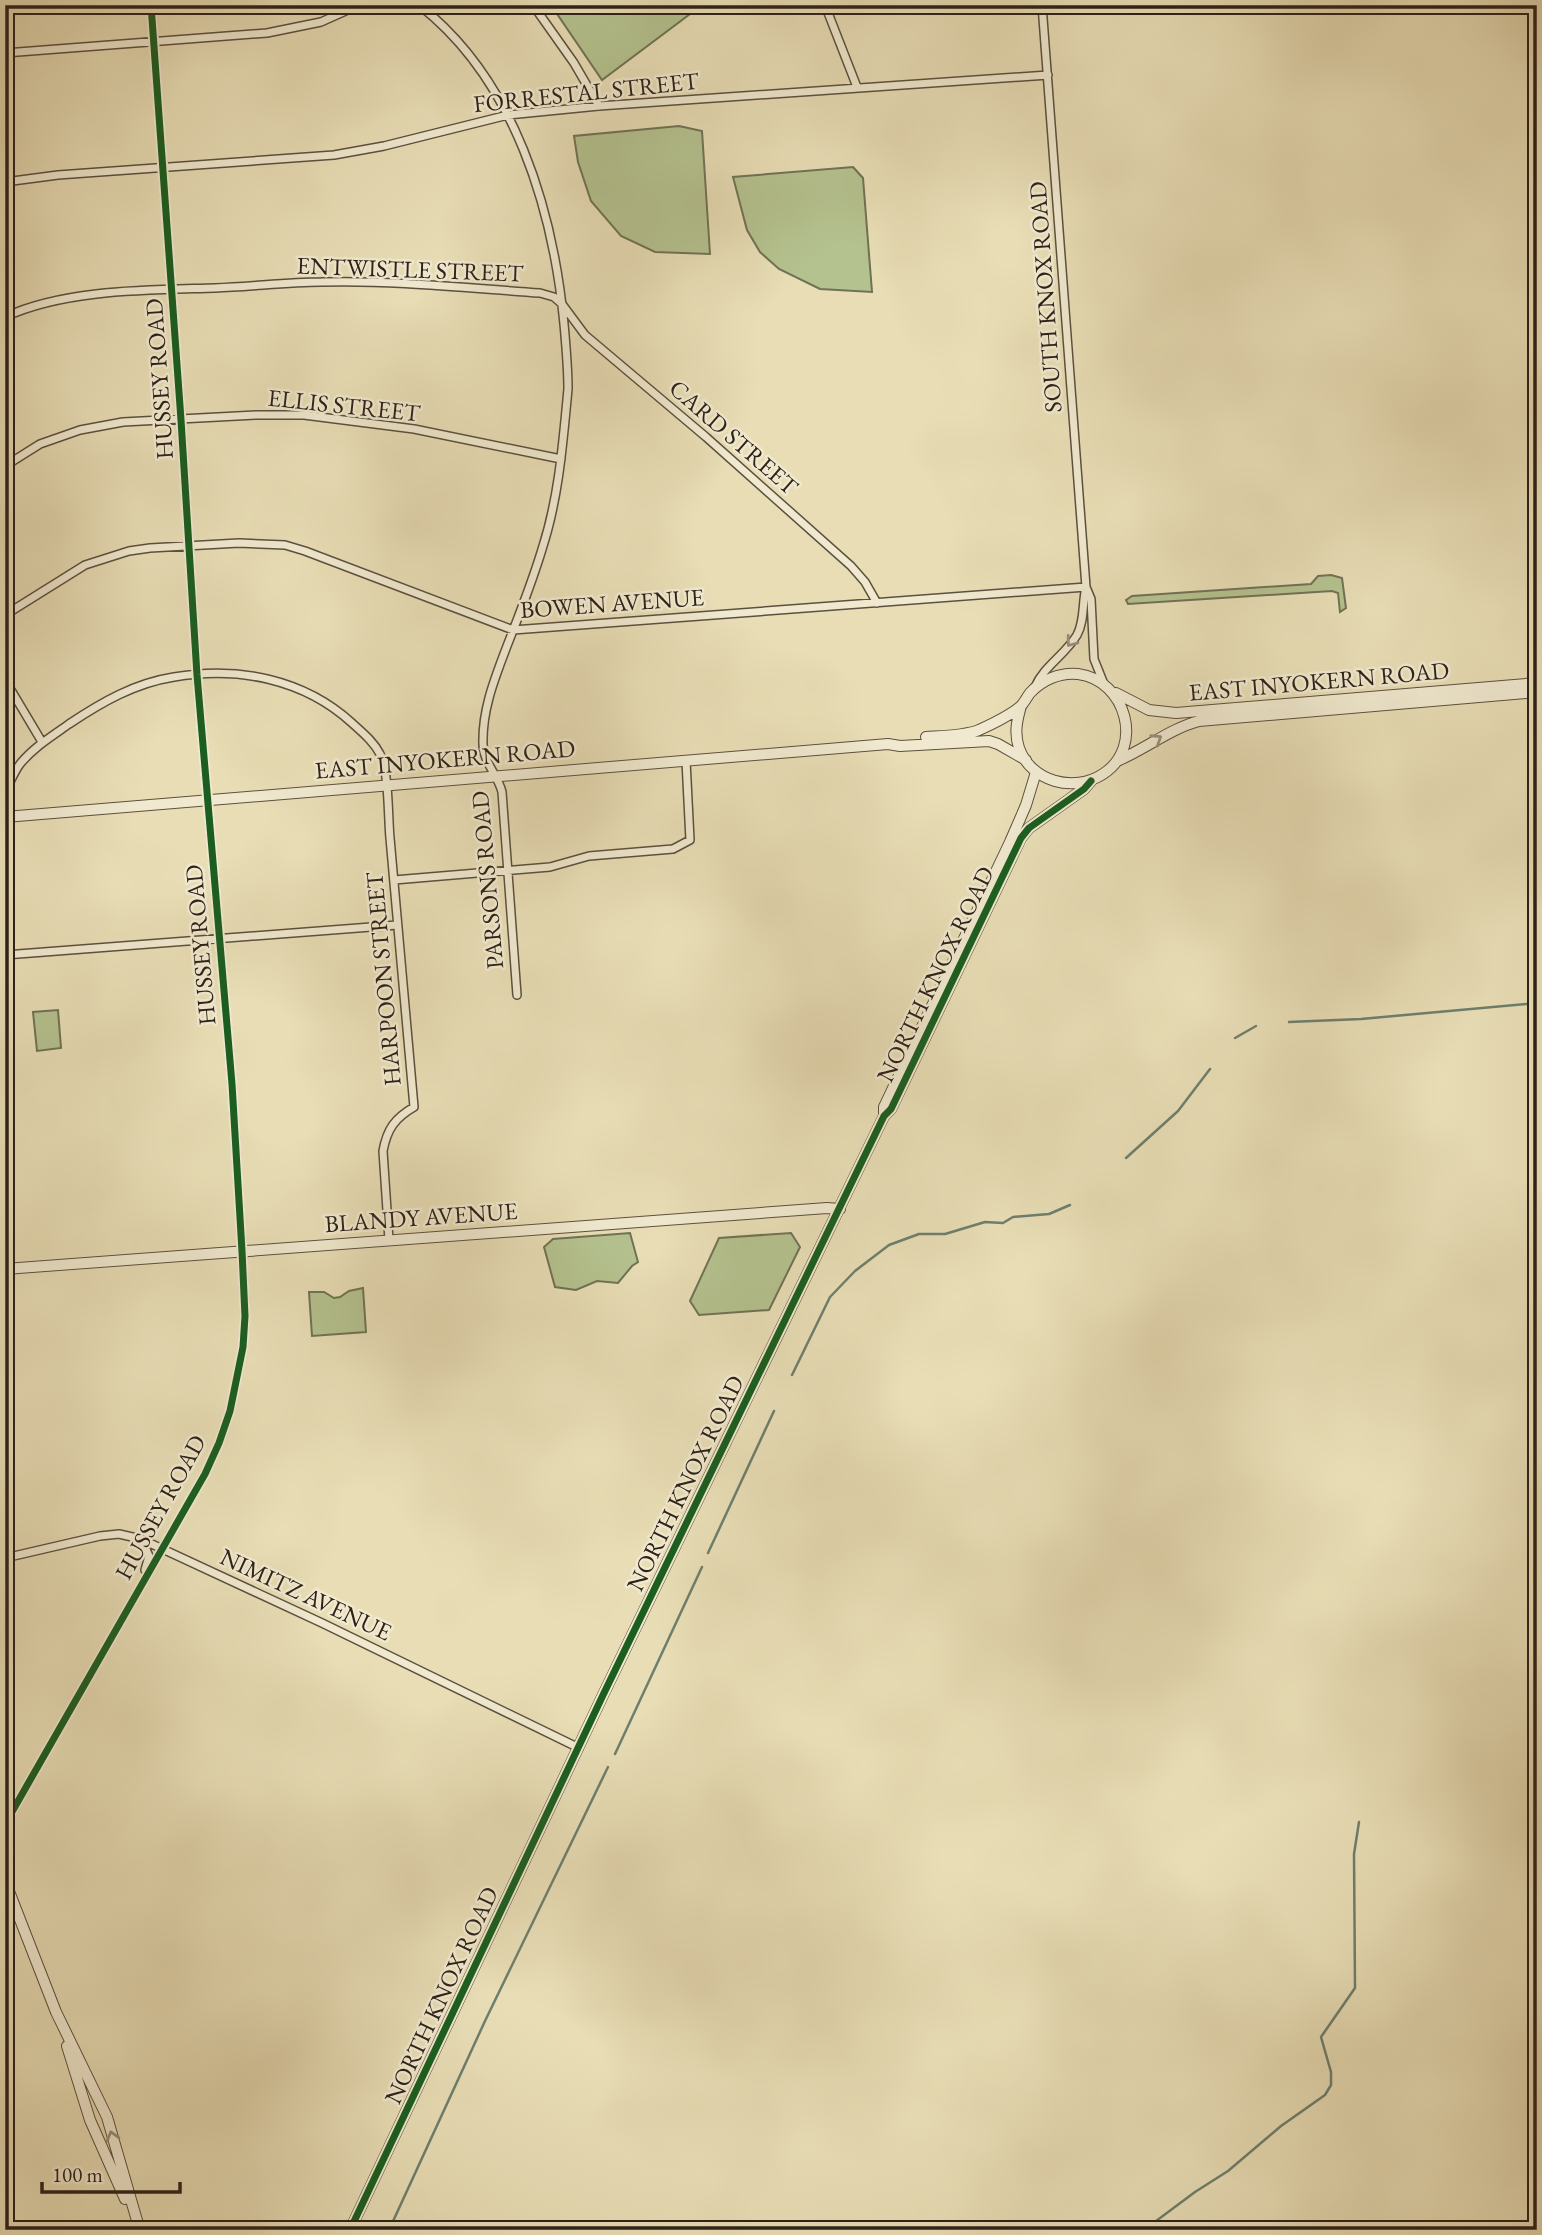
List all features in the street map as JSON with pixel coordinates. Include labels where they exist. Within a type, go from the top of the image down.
[{"type":"street","name":"HUSSEY ROAD","points":[[5,1824],[205,1474],[230,1411],[243,1347],[245,1316],[232,1084],[197,675],[151,5]]},
{"type":"street","points":[[5,53],[291,30],[321,22],[359,5]]},
{"type":"street","name":"PARSONS ROAD","points":[[419,5],[462,46],[508,115],[536,183],[547,219],[562,304],[568,372],[561,459],[553,510],[544,544],[489,695],[484,719],[485,757],[502,792],[517,995]]},
{"type":"street","points":[[428,12],[435,5]]},
{"type":"street","points":[[533,5],[574,63],[599,106]]},
{"type":"street","points":[[825,5],[857,87]]},
{"type":"street","name":"SOUTH KNOX ROAD","points":[[1035,688],[1041,674],[1077,635],[1084,613],[1086,587],[1042,5]]},
{"type":"street","name":"FORRESTAL STREET","points":[[5,182],[58,175],[334,155],[384,146],[508,115],[599,106],[1048,75]]},
{"type":"street","name":"ENTWISTLE STREET","points":[[5,317],[57,300],[172,289],[320,282],[365,282],[540,293],[554,297],[562,304]]},
{"type":"street","name":"CARD STREET","points":[[562,304],[585,335],[697,429],[851,566],[865,582],[877,603]]},
{"type":"street","name":"ELLIS STREET","points":[[5,466],[40,444],[80,430],[123,422],[304,415],[414,429],[561,459]]},
{"type":"street","name":"BOWEN AVENUE","points":[[5,615],[85,565],[129,551],[239,543],[285,545],[305,551],[513,631],[1086,587]]},
{"type":"street","name":"SOUTH KNOX ROAD","points":[[1086,587],[1091,599],[1094,659],[1107,689]]},
{"type":"street","name":"HARPOON STREET","points":[[5,792],[19,765],[42,742],[116,695],[157,680],[233,674],[271,679],[325,701],[371,740],[384,765],[414,1107],[394,1121],[385,1139],[383,1152],[389,1240]]},
{"type":"street","points":[[1078,674],[1093,678],[1107,689],[1118,698],[1125,713],[1125,746],[1117,761],[1106,773],[1091,781],[1072,785],[1053,782],[1036,772],[1019,748],[1016,734],[1021,706],[1035,688],[1048,679],[1078,674]]},
{"type":"street","points":[[5,680],[42,742]]},
{"type":"street","name":"EAST INYOKERN ROAD","points":[[1107,689],[1149,710],[1176,713],[1537,683]]},
{"type":"street","name":"EAST INYOKERN ROAD","points":[[1117,761],[1136,753],[1180,726],[1199,721],[1537,692]]},
{"type":"street","name":"EAST INYOKERN ROAD","points":[[888,744],[899,740],[956,735],[978,730],[1021,706]]},
{"type":"street","name":"EAST INYOKERN ROAD","points":[[5,817],[888,744],[900,746],[989,741],[1026,760]]},
{"type":"street","points":[[394,880],[550,867],[589,856],[673,849],[690,840],[686,761]]},
{"type":"street","name":"NORTH KNOX ROAD","points":[[884,1116],[884,1107],[1010,842],[1026,805],[1036,772]]},
{"type":"street","name":"NORTH KNOX ROAD","points":[[350,2230],[676,1550],[754,1381],[884,1116],[891,1109],[1021,838],[1029,828],[1084,789],[1091,781]]},
{"type":"street","points":[[5,955],[397,926]]},
{"type":"street","name":"BLANDY AVENUE","points":[[5,1269],[840,1209]]},
{"type":"street","name":"NIMITZ AVENUE","points":[[5,1558],[100,1536],[119,1534],[141,1539],[333,1628],[579,1748]]},
{"type":"street","points":[[141,1539],[149,1556],[143,1580]]},
{"type":"street","points":[[5,1881],[7,1894],[56,2012],[100,2100],[140,2227]]},
{"type":"street","points":[[56,2012],[90,2120],[140,2227]]},
{"type":"green space","points":[[551,5],[702,5],[602,80]]},
{"type":"green space","points":[[679,126],[702,131],[710,254],[655,252],[621,236],[591,201],[578,162],[574,136]]},
{"type":"green space","points":[[853,167],[863,178],[872,292],[820,289],[779,269],[760,252],[747,230],[733,177]]},
{"type":"green space","points":[[1318,576],[1342,578],[1346,608],[1340,612],[1338,593],[1332,591],[1128,604],[1126,600],[1132,596],[1311,584]]},
{"type":"green space","points":[[58,1010],[61,1048],[37,1051],[33,1012]]},
{"type":"green space","points":[[630,1233],[638,1262],[618,1283],[597,1281],[576,1290],[555,1287],[544,1247],[553,1239]]},
{"type":"green space","points":[[791,1233],[800,1247],[769,1310],[699,1315],[690,1301],[719,1238]]},
{"type":"green space","points":[[363,1288],[366,1332],[312,1336],[309,1292],[324,1292],[334,1298]]},
{"type":"waterway","points":[[1289,1022],[1361,1019],[1537,1003]]},
{"type":"waterway","points":[[1235,1038],[1256,1026]]},
{"type":"waterway","points":[[1126,1158],[1178,1111],[1210,1069]]},
{"type":"waterway","points":[[792,1375],[830,1297],[855,1271],[889,1245],[919,1234],[945,1234],[985,1222],[1003,1223],[1013,1217],[1049,1214],[1070,1205]]},
{"type":"waterway","points":[[708,1553],[774,1411]]},
{"type":"waterway","points":[[615,1754],[702,1567]]},
{"type":"waterway","points":[[389,2230],[485,2021],[608,1767]]},
{"type":"waterway","points":[[1144,2230],[1228,2171],[1281,2126],[1325,2095],[1331,2085],[1331,2072],[1321,2037],[1355,1988],[1354,1854],[1359,1822]]},
{"type":"cycle path","points":[[5,1824],[205,1474],[230,1411],[243,1347],[245,1316],[232,1084],[197,675],[151,5]]},
{"type":"cycle path","points":[[350,2230],[604,1693],[1021,838],[1029,828],[1084,789],[1091,781]]}]
